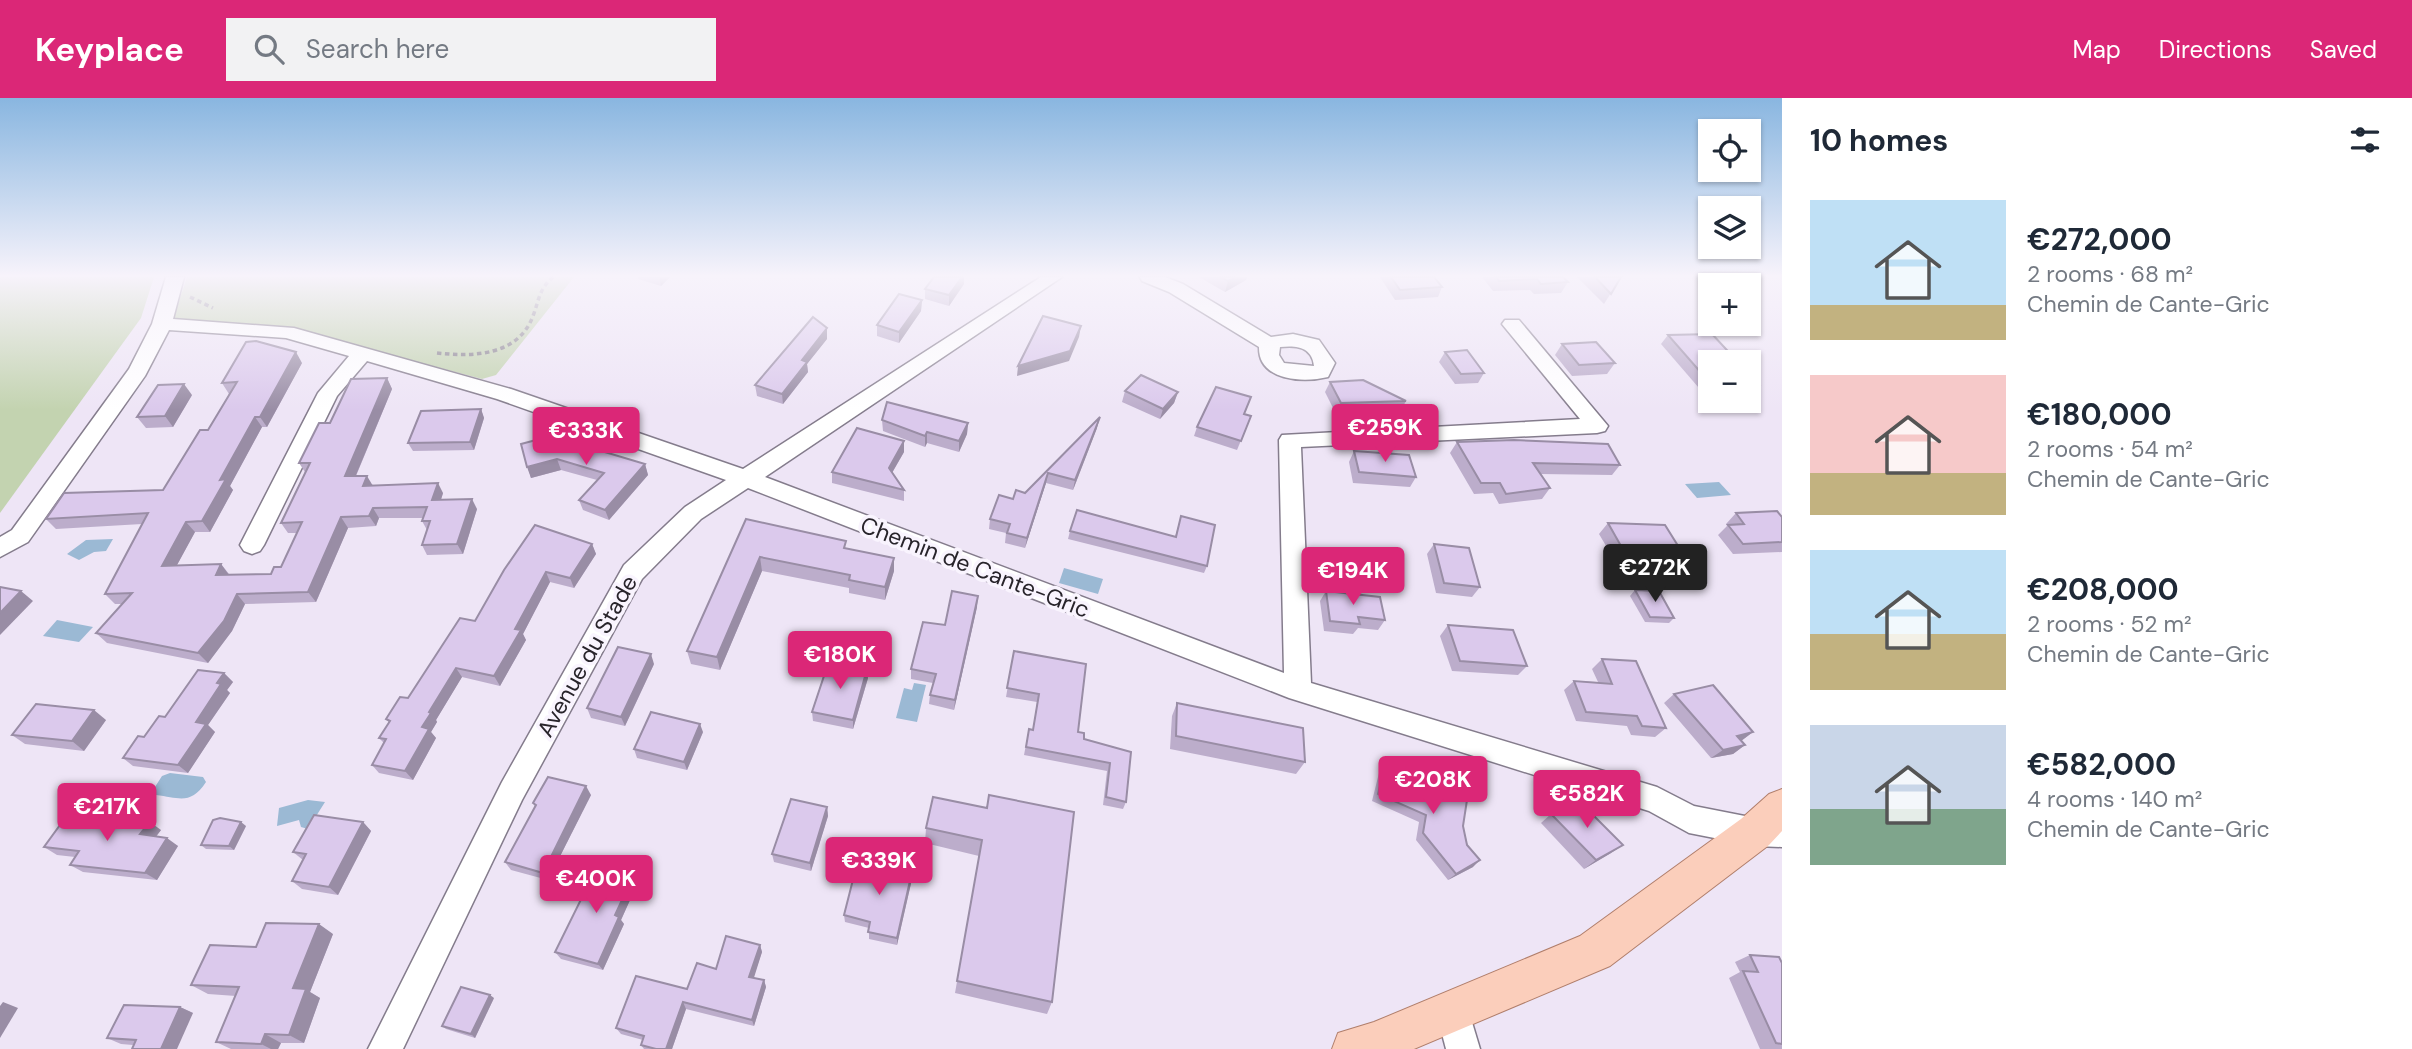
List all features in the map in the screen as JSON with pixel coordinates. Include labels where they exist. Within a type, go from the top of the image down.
[{"type":"main road","points":[[1354,1049],[1458,1030],[1595,951],[1773,823]]},
{"type":"street","name":"Avenue du Stade","points":[[385,1049],[512,791],[633,572],[693,513],[986,321]]},
{"type":"street","points":[[1231,321],[1269,344]]},
{"type":"street","name":"Chemin de Cante-Gric","points":[[162,324],[287,332],[504,394],[747,479],[1298,690],[1657,800],[1689,819],[1773,823]]},
{"type":"street","points":[[0,548],[20,536],[138,371],[162,324]]},
{"type":"street","points":[[1298,690],[1290,440],[1597,426],[1512,324]]},
{"type":"street","points":[[253,545],[328,393],[363,354]]},
{"type":"path","points":[[426,352],[480,356],[516,341],[529,321]]},
{"type":"green space","points":[[0,321],[139,321],[0,513]]},
{"type":"green space","points":[[203,321],[539,321],[496,375],[482,379],[287,328]]},
{"type":"water","points":[[1719,482],[1731,495],[1697,498],[1685,484]]},
{"type":"water","points":[[113,539],[106,551],[94,552],[79,560],[67,554],[86,540]]},
{"type":"water","points":[[1064,568],[1103,579],[1098,594],[1059,583]]},
{"type":"water","points":[[57,620],[93,627],[79,642],[43,636]]},
{"type":"water","points":[[914,683],[926,685],[917,722],[896,718],[904,688],[912,690]]},
{"type":"water","points":[[170,773],[203,777],[206,782],[190,797],[156,795],[153,790],[162,776]]},
{"type":"water","points":[[308,800],[325,802],[308,829],[301,827],[299,820],[277,826],[279,808]]},
{"type":"building","points":[[809,321],[819,321],[827,328],[802,360],[807,362],[782,394],[755,385]]},
{"type":"building","points":[[880,321],[907,321],[899,332],[877,325]]},
{"type":"building","points":[[1040,321],[1063,321],[1081,326],[1070,351],[1018,366]]},
{"type":"building","points":[[1668,335],[1714,336],[1727,350],[1698,350],[1698,369]]},
{"type":"building","points":[[256,341],[296,352],[260,417],[255,417],[220,480],[226,479],[202,521],[186,522],[162,566],[221,564],[216,575],[271,574],[274,567],[281,567],[302,522],[281,523],[310,463],[299,463],[319,423],[330,423],[351,379],[387,378],[345,476],[367,476],[363,486],[438,483],[432,500],[472,499],[457,544],[422,545],[430,521],[422,521],[427,507],[373,508],[369,516],[341,517],[308,592],[237,594],[224,621],[198,653],[96,633],[132,593],[105,594],[148,513],[46,519],[64,493],[163,490],[200,430],[208,430],[237,382],[222,383],[246,342]]},
{"type":"building","points":[[1596,342],[1615,363],[1579,365],[1562,344]]},
{"type":"building","points":[[1467,350],[1484,373],[1461,374],[1445,352]]},
{"type":"building","points":[[1141,375],[1178,392],[1163,409],[1125,391]]},
{"type":"building","points":[[1363,380],[1406,401],[1341,403],[1330,382]]},
{"type":"building","points":[[184,384],[165,416],[137,417],[158,385]]},
{"type":"building","points":[[1216,387],[1251,397],[1244,414],[1251,416],[1241,441],[1197,427]]},
{"type":"building","points":[[887,402],[968,423],[959,441],[927,432],[925,436],[882,420]]},
{"type":"building","points":[[481,409],[470,442],[408,443],[421,411]]},
{"type":"building","points":[[1100,417],[1075,480],[1048,473],[1027,538],[1007,533],[1010,524],[990,519],[999,495],[1013,499],[1016,490],[1025,493]]},
{"type":"building","points":[[857,428],[904,441],[889,468],[904,490],[832,472]]},
{"type":"building","points":[[551,436],[645,464],[605,510],[579,500],[604,473],[557,459],[527,467],[521,444]]},
{"type":"building","points":[[1514,440],[1608,444],[1620,465],[1533,463],[1550,488],[1506,494],[1500,483],[1481,483],[1457,442]]},
{"type":"building","points":[[1354,451],[1409,455],[1416,477],[1359,472]]},
{"type":"building","points":[[1077,510],[1176,537],[1181,516],[1215,525],[1207,566],[1070,531]]},
{"type":"building","points":[[1777,511],[1782,517],[1782,542],[1743,544],[1728,525],[1744,524],[1736,513]]},
{"type":"building","points":[[746,519],[846,541],[844,548],[894,558],[885,587],[849,580],[850,575],[760,557],[717,657],[687,651]]},
{"type":"building","points":[[1608,523],[1665,525],[1685,557],[1661,556],[1655,547],[1621,546]]},
{"type":"building","points":[[535,525],[592,544],[570,578],[546,572],[515,629],[521,630],[494,676],[456,668],[429,712],[431,713],[422,727],[429,729],[405,771],[372,765],[386,739],[379,738],[390,721],[386,719],[400,697],[408,698],[460,618],[475,621],[504,570]]},
{"type":"building","points":[[1434,544],[1469,548],[1480,587],[1444,583]]},
{"type":"building","points":[[0,587],[21,591],[0,613]]},
{"type":"building","points":[[1635,590],[1659,591],[1674,618],[1650,617]]},
{"type":"building","points":[[952,591],[978,596],[955,700],[930,695],[936,674],[911,669],[923,622],[945,625]]},
{"type":"building","points":[[1326,591],[1380,597],[1385,620],[1358,617],[1360,624],[1330,621]]},
{"type":"building","points":[[1448,625],[1513,630],[1527,666],[1460,661]]},
{"type":"building","points":[[815,641],[836,645],[828,664],[808,659]]},
{"type":"building","points":[[618,647],[651,654],[621,717],[587,708]]},
{"type":"building","points":[[1014,651],[1086,664],[1078,732],[1084,733],[1084,739],[1131,752],[1126,802],[1106,797],[1110,763],[1026,747],[1029,729],[1033,730],[1039,694],[1007,688]]},
{"type":"building","points":[[1602,659],[1636,661],[1666,728],[1642,726],[1637,716],[1586,712],[1574,681],[1612,684]]},
{"type":"building","points":[[829,661],[867,669],[853,720],[812,712]]},
{"type":"building","points":[[198,670],[224,673],[217,683],[221,684],[196,722],[206,724],[178,765],[123,758],[138,736],[144,737],[159,716],[165,717]]},
{"type":"building","points":[[1713,685],[1753,732],[1737,736],[1745,745],[1723,750],[1674,694]]},
{"type":"building","points":[[1177,703],[1303,728],[1305,762],[1176,736]]},
{"type":"building","points":[[36,704],[94,710],[72,741],[12,735]]},
{"type":"building","points":[[651,712],[700,724],[684,762],[634,749]]},
{"type":"building","points":[[1385,766],[1467,800],[1463,826],[1467,845],[1480,860],[1456,874],[1423,833],[1426,815],[1378,794]]},
{"type":"building","points":[[548,777],[586,786],[543,873],[505,862]]},
{"type":"building","points":[[989,795],[1074,812],[1052,1002],[957,981],[982,840],[926,828],[933,797],[987,808]]},
{"type":"building","points":[[791,799],[827,807],[810,863],[772,854]]},
{"type":"building","points":[[1578,800],[1623,845],[1596,860],[1551,814]]},
{"type":"building","points":[[68,814],[150,822],[140,834],[167,838],[145,873],[70,865],[79,851],[44,847]]},
{"type":"building","points":[[314,815],[363,822],[329,887],[292,881],[306,854],[293,852]]},
{"type":"building","points":[[220,818],[241,822],[229,846],[201,845],[213,820]]},
{"type":"building","points":[[858,860],[912,872],[897,938],[868,932],[870,922],[844,915]]},
{"type":"building","points":[[599,863],[635,872],[615,915],[619,917],[598,964],[555,952]]},
{"type":"building","points":[[266,923],[319,924],[293,988],[306,989],[289,1035],[265,1034],[261,1044],[216,1042],[239,987],[191,985],[210,945],[256,947]]},
{"type":"building","points":[[726,936],[760,945],[749,977],[764,980],[752,1020],[683,1002],[666,1049],[641,1045],[644,1036],[616,1028],[636,976],[687,989],[697,963],[716,969]]},
{"type":"building","points":[[1750,955],[1779,957],[1782,963],[1782,1044],[1776,1043],[1743,971],[1758,972]]},
{"type":"building","points":[[461,987],[490,995],[471,1034],[442,1026]]},
{"type":"building","points":[[124,1005],[180,1007],[161,1049],[132,1049],[136,1040],[107,1038]]}]
